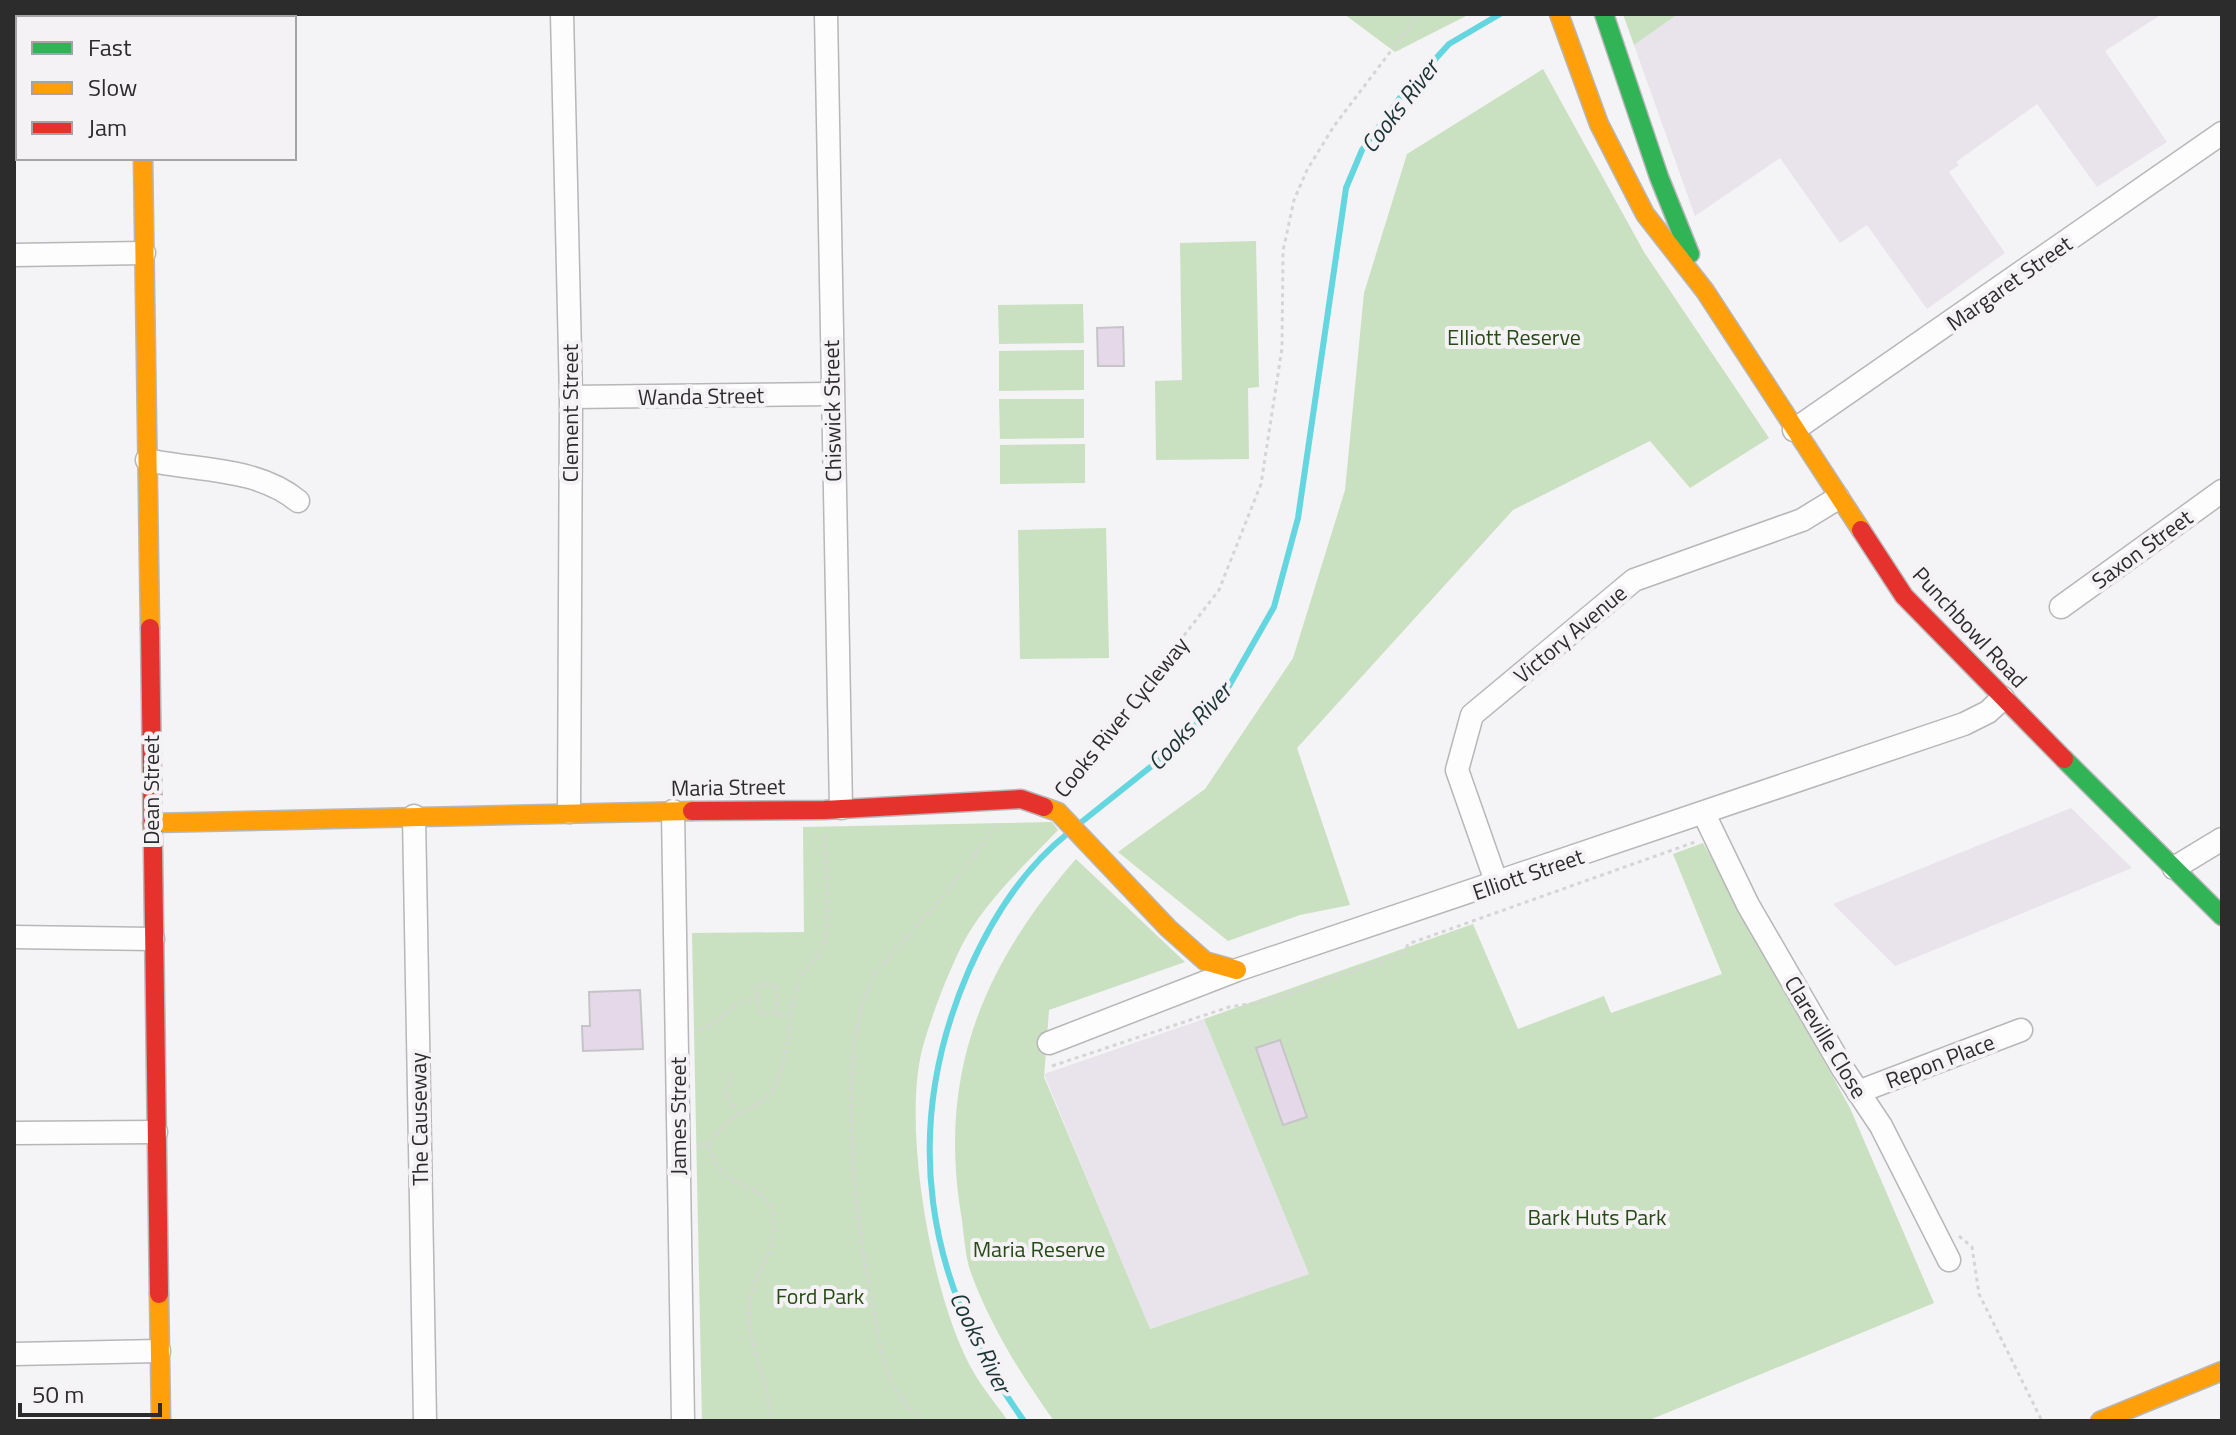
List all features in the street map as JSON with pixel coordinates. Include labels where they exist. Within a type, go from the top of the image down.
[{"type":"street","name":"Clement Street","points":[[562,14],[571,397],[569,812]]},
{"type":"street","name":"Chiswick Street","points":[[826,14],[832,394],[832,809]]},
{"type":"street","name":"Punchbowl Road","points":[[1559,14],[1599,124],[1645,214],[1705,291],[1904,596],[2222,916]]},
{"type":"street","name":"Punchbowl Road","points":[[1604,14],[1659,177],[1705,291]]},
{"type":"street","points":[[76,16],[139,15]]},
{"type":"street","name":"Margaret Street","points":[[1794,430],[2011,283],[2222,133]]},
{"type":"street","name":"Dean Street","points":[[143,160],[161,1421]]},
{"type":"street","points":[[14,255],[144,253]]},
{"type":"street","name":"Wanda Street","points":[[571,397],[832,394]]},
{"type":"street","points":[[147,460],[225,472],[279,486],[298,501]]},
{"type":"street","name":"Saxon Street","points":[[2061,607],[2222,491]]},
{"type":"street","name":"Victory Avenue","points":[[1497,884],[1457,770],[1472,715],[1634,580],[1802,520],[1838,498]]},
{"type":"street","name":"Elliott Street","points":[[1049,1043],[1237,970],[1964,724],[1988,712],[2003,698]]},
{"type":"street","name":"Maria Street","points":[[152,823],[569,812],[832,809],[1021,799],[1053,809]]},
{"type":"street","points":[[1053,809],[1205,961],[1237,970]]},
{"type":"street","name":"James Street","points":[[673,811],[679,1030],[677,1147],[683,1421]]},
{"type":"street","name":"Clareville Close","points":[[1704,814],[1748,905],[1881,1126],[1949,1260]]},
{"type":"street","name":"The Causeway","points":[[414,816],[425,1421]]},
{"type":"street","points":[[2174,868],[2222,839]]},
{"type":"street","points":[[14,937],[153,939]]},
{"type":"street","name":"Repon Place","points":[[1858,1092],[2021,1030]]},
{"type":"street","points":[[14,1133],[156,1132]]},
{"type":"street","points":[[14,1354],[159,1351]]},
{"type":"street","points":[[2100,1421],[2222,1371]]},
{"type":"path","name":"Cooks River Cycleway","points":[[1053,809],[1219,590],[1261,484],[1269,446],[1282,348],[1283,251],[1294,200],[1307,170],[1334,126],[1405,28],[1419,14]]},
{"type":"path","points":[[709,1146],[725,1121],[770,1093],[785,1059],[791,1015],[802,973],[825,944],[832,809]]},
{"type":"path","points":[[923,1421],[898,1394],[888,1376],[871,1298],[857,1215],[851,1147],[855,1041],[866,989],[875,973],[967,867],[1001,819]]},
{"type":"path","points":[[1052,1066],[1229,1007],[1284,996],[1404,953],[1408,944],[1698,841]]},
{"type":"path","points":[[778,1014],[776,984],[757,986],[759,1013],[791,1015]]},
{"type":"path","points":[[679,1030],[702,1029],[731,1006],[758,999]]},
{"type":"path","points":[[732,1075],[725,1094],[738,1113]]},
{"type":"path","points":[[677,1147],[709,1146]]},
{"type":"path","points":[[709,1146],[719,1169],[732,1183],[761,1194],[771,1206],[775,1225],[765,1263],[755,1281],[748,1323],[771,1402],[771,1421]]},
{"type":"path","points":[[1975,1271],[1979,1294],[2041,1419]]},
{"type":"shaded area","points":[[1678,14],[2162,14],[2105,51],[2167,142],[2097,187],[2037,104],[1956,162],[1959,165],[1949,172],[2005,253],[1927,309],[1867,225],[1840,243],[1780,158],[1695,216],[1634,45]]},
{"type":"shaded area","points":[[2071,808],[2132,868],[1895,966],[1833,904]]},
{"type":"shaded area","points":[[1204,1019],[1309,1274],[1149,1329],[1044,1074]]},
{"type":"green space","points":[[1344,14],[1470,14],[1395,52]]},
{"type":"green space","points":[[1623,14],[1678,14],[1634,45]]},
{"type":"green space","name":"Elliott Reserve","points":[[1543,69],[1644,252],[1769,438],[1690,488],[1650,441],[1513,510],[1297,748],[1350,905],[1300,915],[1228,941],[1118,852],[1205,789],[1293,658],[1345,490],[1364,293],[1407,154]]},
{"type":"green space","points":[[1256,241],[1259,387],[1248,388],[1249,459],[1156,460],[1155,381],[1182,380],[1180,243]]},
{"type":"green space","points":[[1083,304],[1084,343],[999,344],[998,305]]},
{"type":"green space","points":[[1084,350],[1084,390],[999,391],[999,351]]},
{"type":"green space","points":[[999,399],[1084,399],[1084,438],[1000,439]]},
{"type":"green space","points":[[1085,444],[1085,483],[1000,484],[1000,445]]},
{"type":"green space","points":[[1106,528],[1109,658],[1020,659],[1018,530]]},
{"type":"green space","name":"Ford Park","points":[[1052,822],[1058,830],[993,900],[961,947],[930,1024],[917,1084],[919,1168],[925,1214],[945,1302],[973,1371],[1008,1421],[702,1421],[692,933],[804,932],[803,827]]},
{"type":"green space","name":"Bark Huts Park","points":[[1703,843],[1850,1108],[1934,1303],[1647,1421],[1054,1421],[997,1331],[979,1293],[965,1249],[955,1157],[957,1109],[964,1063],[976,1020],[994,978],[1017,937],[1076,859],[1185,962],[1049,1010],[1044,1077],[1150,1329],[1309,1274],[1204,1019],[1473,924],[1518,1029],[1604,996],[1611,1013],[1722,974],[1673,854]]},
{"type":"building","points":[[1123,327],[1124,366],[1098,366],[1097,328]]},
{"type":"building","points":[[640,990],[643,1049],[583,1051],[582,1026],[590,1026],[589,992]]},
{"type":"building","points":[[1280,1040],[1307,1117],[1283,1125],[1256,1048]]},
{"type":"waterway","name":"Cooks River","points":[[1079,824],[1173,749],[1225,693],[1274,607],[1298,518],[1346,188],[1362,150],[1399,99],[1449,44],[1500,14]]},
{"type":"waterway","name":"Cooks River","points":[[1024,1421],[990,1368],[964,1314],[944,1259],[933,1203],[930,1146],[934,1088],[947,1029],[969,970],[988,932],[1022,879],[1067,834]]},
{"type":"traffic: fast","points":[[1604,14],[1659,177],[1690,254]]},
{"type":"traffic: fast","points":[[2064,759],[2222,916]]},
{"type":"traffic: slow","points":[[1559,14],[1599,124],[1645,214],[1705,291],[1861,530]]},
{"type":"traffic: slow","points":[[143,160],[150,628]]},
{"type":"traffic: slow","points":[[1044,807],[1058,812],[1168,928],[1205,961],[1237,970]]},
{"type":"traffic: slow","points":[[152,823],[692,811]]},
{"type":"traffic: slow","points":[[159,1294],[161,1421]]},
{"type":"traffic: slow","points":[[2100,1421],[2222,1371]]},
{"type":"traffic: jam","points":[[1861,530],[1904,596],[2064,759]]},
{"type":"traffic: jam","points":[[150,628],[159,1294]]},
{"type":"traffic: jam","points":[[692,811],[824,810],[1021,799],[1044,807]]},
{"type":"park label","name":"Maria Reserve","points":[[1039,1249]]}]
